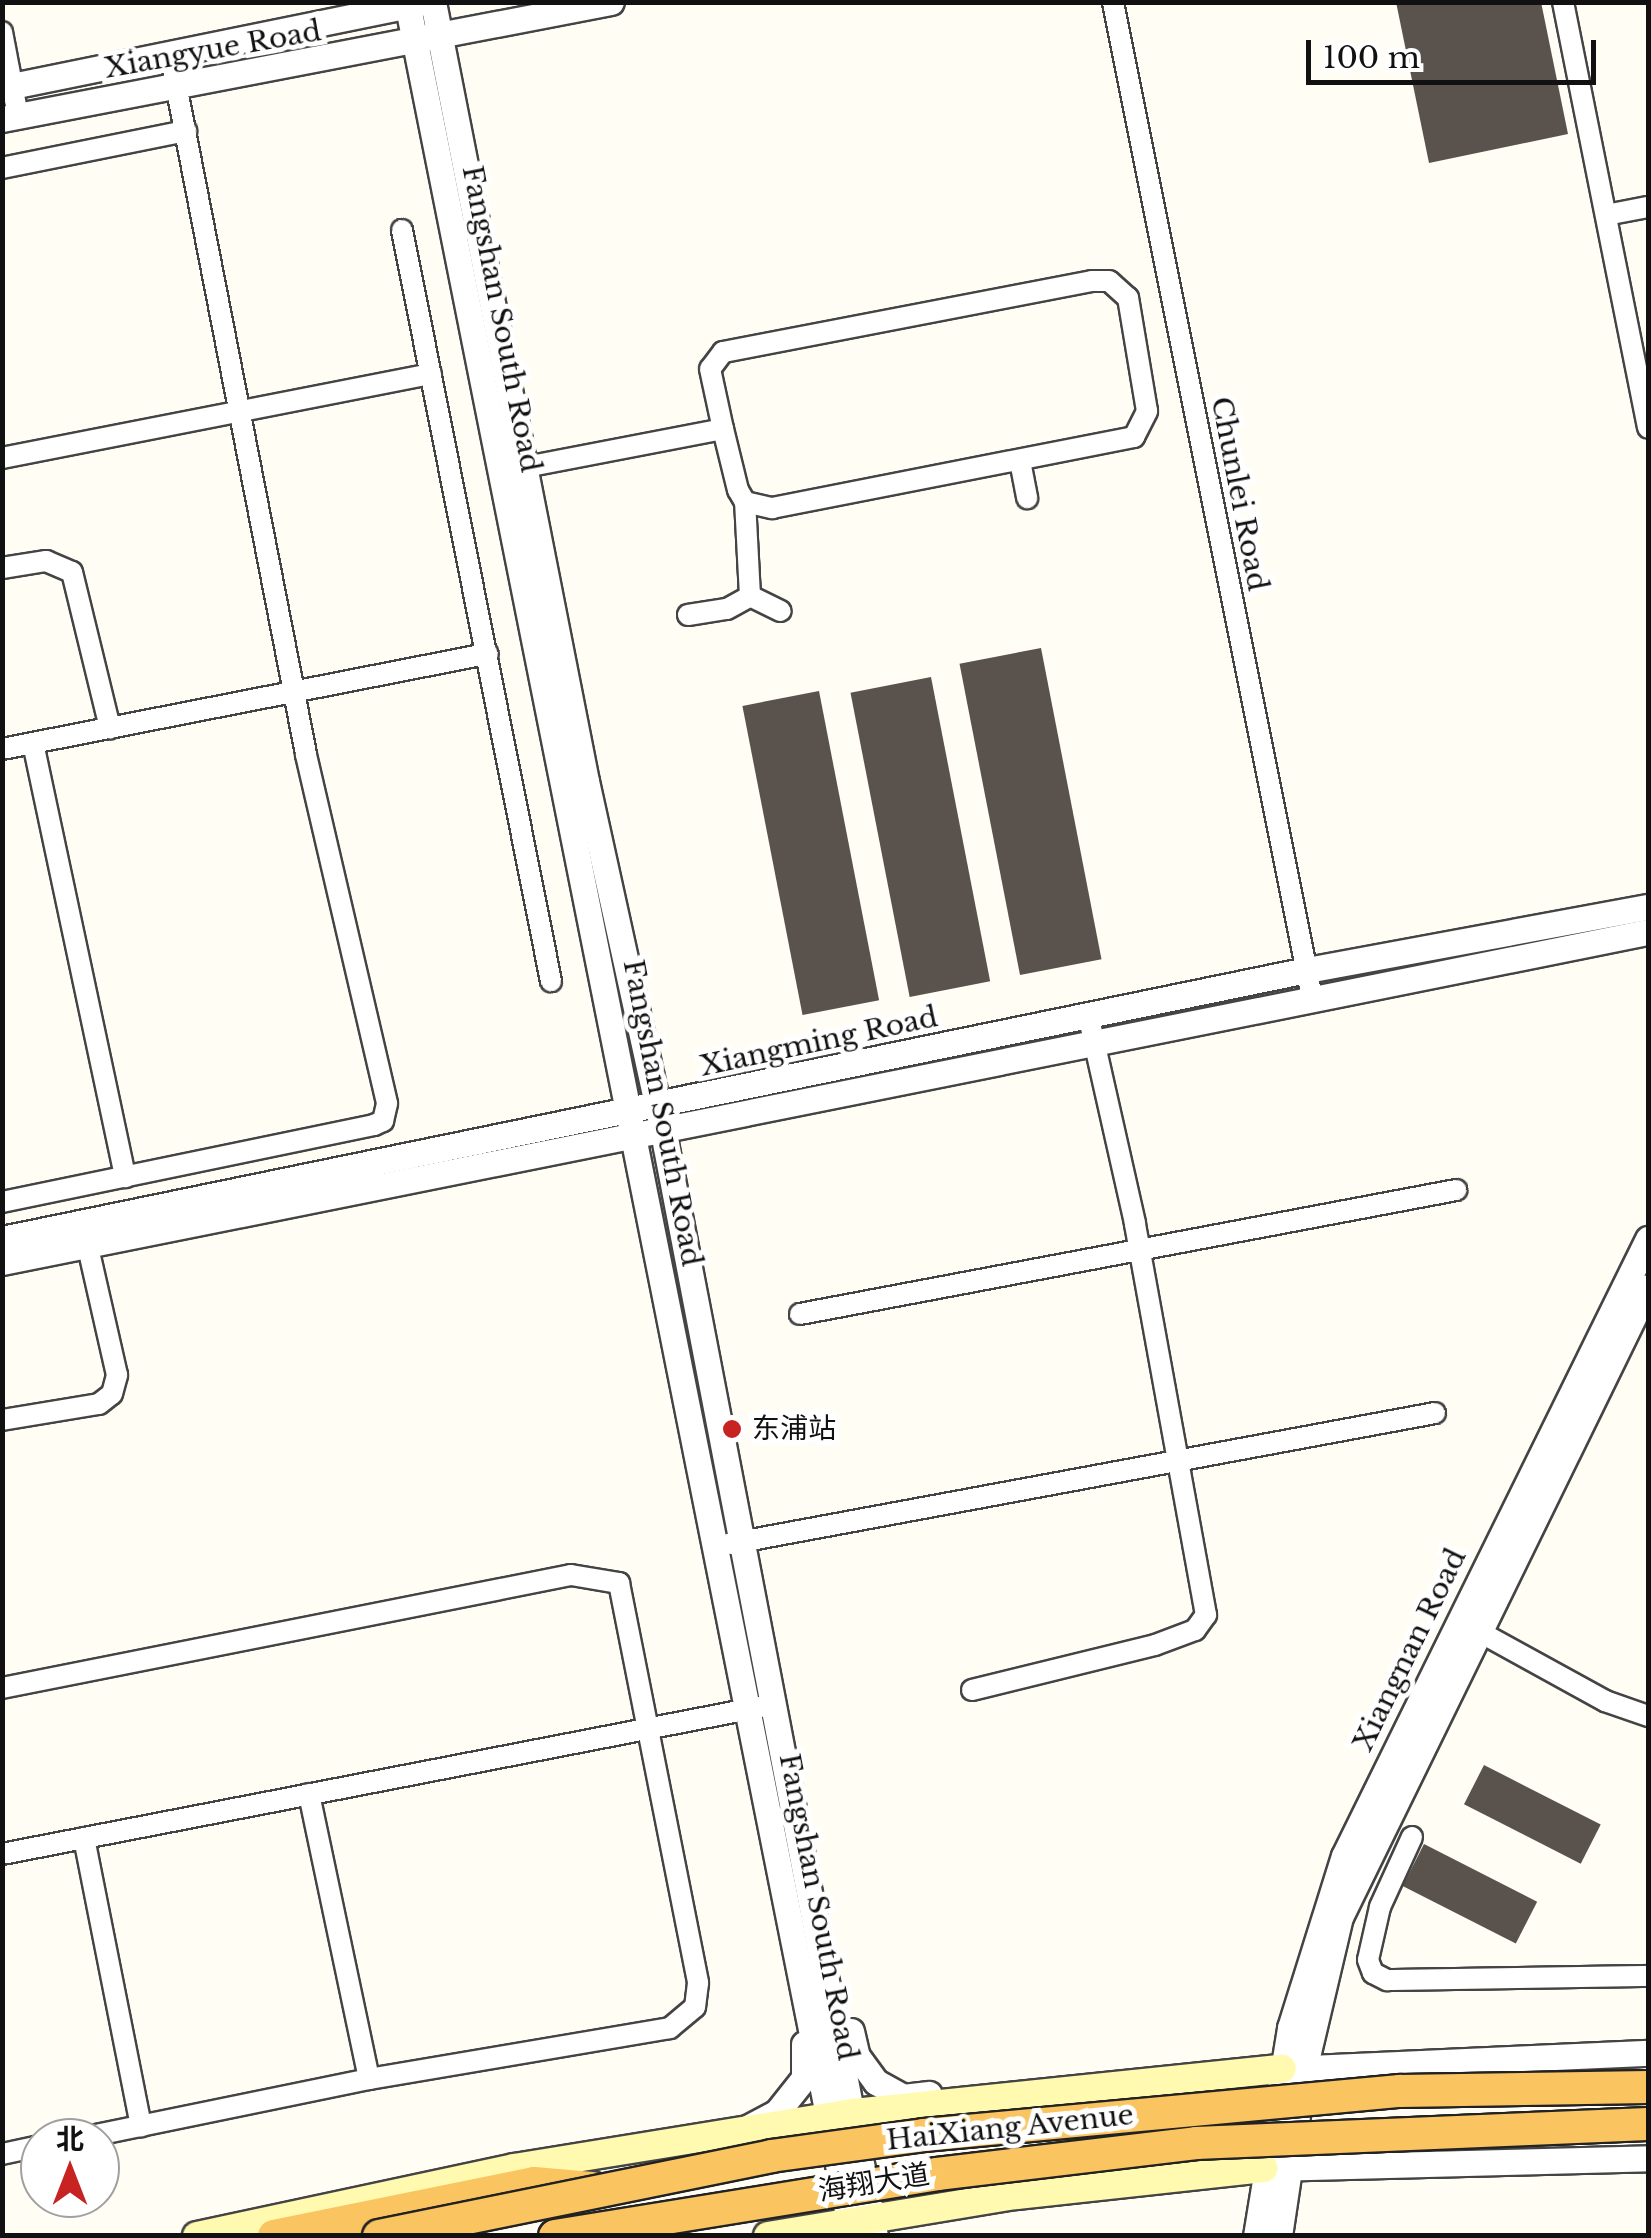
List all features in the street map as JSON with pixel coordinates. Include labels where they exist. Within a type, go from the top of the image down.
[{"type":"highway","name":"HaiXiang Avenue","points":[[380,2236],[602,2189],[924,2135],[1400,2091],[1648,2087]]},
{"type":"highway","name":"海翔大道","points":[[554,2236],[937,2174],[1196,2144],[1648,2124]]},
{"type":"highway","points":[[274,2236],[534,2183],[602,2189]]},
{"type":"main road","points":[[198,2236],[514,2168],[841,2115],[1293,2069]]},
{"type":"main road","points":[[768,2236],[862,2228],[1017,2195],[1277,2168]]},
{"type":"street","name":"Xiangyue Road","points":[[10,117],[428,41],[611,2]]},
{"type":"street","name":"Chunlei Road","points":[[1113,2],[1312,997]]},
{"type":"street","points":[[1563,2],[1648,428]]},
{"type":"street","name":"Xiangyue Road","points":[[8,87],[418,3]]},
{"type":"street","name":"Fangshan South Road","points":[[418,3],[513,469],[634,1124],[728,1544],[862,2228]]},
{"type":"street","points":[[2,32],[10,117]]},
{"type":"street","points":[[2,1202],[382,1121],[387,1103],[295,694],[170,54]]},
{"type":"street","points":[[2,168],[186,131]]},
{"type":"street","points":[[1606,215],[1648,208]]},
{"type":"street","points":[[402,230],[551,981]]},
{"type":"street","points":[[745,502],[772,508],[1134,437],[1143,428],[1147,410],[1123,289],[1092,281],[723,352],[710,369],[745,502],[750,596]]},
{"type":"street","points":[[2,458],[431,374]]},
{"type":"street","points":[[513,469],[723,430]]},
{"type":"street","points":[[1020,460],[1027,498]]},
{"type":"street","name":"Fangshan South Road","points":[[513,469],[661,1119],[728,1544]]},
{"type":"street","points":[[2,568],[46,562],[72,572],[110,728]]},
{"type":"street","points":[[750,596],[781,611]]},
{"type":"street","points":[[688,615],[727,609],[750,596]]},
{"type":"street","points":[[2,749],[488,654]]},
{"type":"street","points":[[33,743],[125,1177]]},
{"type":"street","name":"Xiangming Road","points":[[661,1119],[1088,1016],[1306,970],[1648,907]]},
{"type":"street","name":"Xiangming Road","points":[[2,1262],[85,1234],[634,1124],[1094,1042],[1648,932]]},
{"type":"street","points":[[972,1690],[1195,1630],[1206,1616],[1141,1254],[1088,1016]]},
{"type":"street","points":[[800,1314],[1141,1254],[1456,1190]]},
{"type":"street","name":"Xiangming Road","points":[[2,1239],[85,1234]]},
{"type":"street","points":[[2,1420],[99,1404],[112,1394],[117,1375],[85,1234]]},
{"type":"street","name":"Xiangnan Road","points":[[1277,2168],[1276,2106],[1293,2069],[1306,1965],[1344,1856],[1643,1280],[1648,1239]]},
{"type":"street","points":[[728,1544],[1434,1413]]},
{"type":"street","points":[[2,1688],[571,1575],[619,1583],[698,1983],[695,2007],[683,2023],[369,2079],[120,2130]]},
{"type":"street","points":[[1467,1625],[1605,1701],[1648,1716]]},
{"type":"street","points":[[2,1854],[760,1707]]},
{"type":"street","points":[[309,1794],[369,2079]]},
{"type":"street","points":[[1412,1836],[1380,1907],[1368,1960],[1372,1973],[1388,1980],[1648,1976]]},
{"type":"street","points":[[84,1838],[141,2126]]},
{"type":"street","points":[[794,1879],[827,1930],[857,2056],[876,2082],[903,2097],[975,2090],[1008,2100]]},
{"type":"street","points":[[728,2133],[777,2112],[804,2078],[794,1879]]},
{"type":"street","points":[[1256,2236],[1277,2168],[1293,2069],[1648,2053]]},
{"type":"street","points":[[1277,2168],[1648,2158]]},
{"type":"street","points":[[1277,2168],[1279,2236]]},
{"type":"building","points":[[1396,2],[1541,2],[1568,134],[1429,163]]},
{"type":"building","points":[[1041,648],[1101,959],[1020,975],[960,664]]},
{"type":"building","points":[[931,677],[990,981],[910,997],[851,693]]},
{"type":"building","points":[[819,691],[879,1000],[803,1015],[742,706]]},
{"type":"building","points":[[1484,1765],[1601,1824],[1581,1864],[1464,1804]]},
{"type":"building","points":[[1424,1844],[1537,1902],[1516,1944],[1403,1886]]},
{"type":"place","name":"东浦站","points":[[732,1429]]}]
